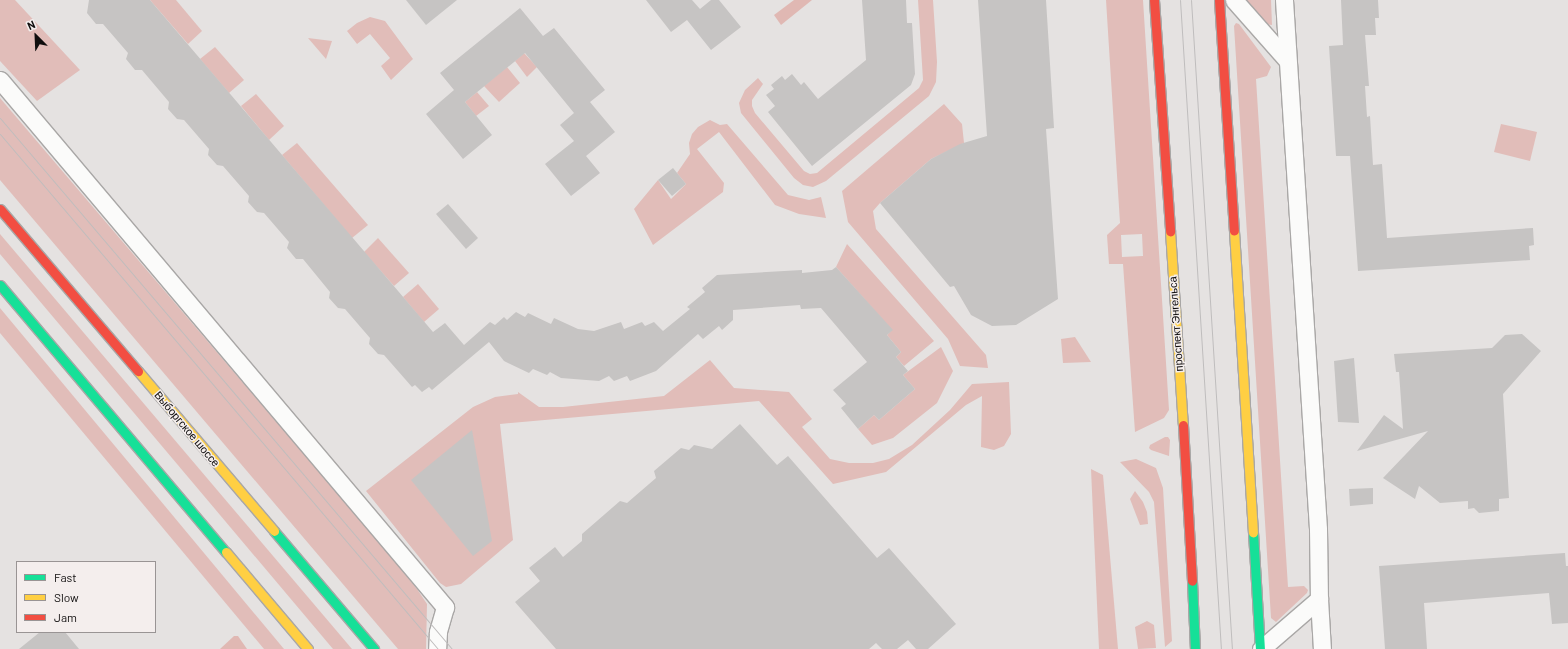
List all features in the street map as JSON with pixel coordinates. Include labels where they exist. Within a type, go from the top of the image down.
[{"type":"main road","name":"проспект Энгельса","points":[[1154,0],[1186,469],[1195,649]]},
{"type":"main road","points":[[1219,0],[1260,649]]},
{"type":"main road","name":"Выборгское шоссе","points":[[0,209],[374,649]]},
{"type":"main road","points":[[0,285],[308,649]]},
{"type":"street","points":[[1234,0],[1287,60]]},
{"type":"street","points":[[1284,0],[1318,529],[1319,599],[1322,649]]},
{"type":"street","points":[[0,80],[445,607],[438,632],[437,649]]},
{"type":"street","points":[[1260,649],[1319,599]]},
{"type":"shaded area","points":[[0,0],[15,0],[80,70],[37,101],[0,61]]},
{"type":"shaded area","points":[[150,0],[176,0],[202,31],[188,44]]},
{"type":"shaded area","points":[[794,0],[812,0],[781,25],[774,15]]},
{"type":"shaded area","points":[[918,0],[933,0],[937,62],[936,82],[929,96],[826,181],[813,187],[803,185],[794,178],[741,113],[739,103],[745,90],[758,78],[763,84],[752,100],[752,106],[755,113],[804,171],[810,174],[817,173],[919,88],[923,80]]},
{"type":"shaded area","points":[[1106,0],[1143,0],[1169,410],[1164,418],[1135,432],[1123,264],[1109,264],[1107,235],[1120,223]],"holes":[[[1142,234],[1143,256],[1122,257],[1121,235]]]},
{"type":"shaded area","points":[[1246,0],[1271,0],[1272,25],[1265,24]]},
{"type":"shaded area","points":[[370,17],[385,21],[413,59],[391,80],[381,66],[390,58],[370,34],[357,44],[347,31],[357,23]]},
{"type":"shaded area","points":[[1236,23],[1239,24],[1271,67],[1267,76],[1256,79],[1288,587],[1304,586],[1308,590],[1307,593],[1276,622],[1271,618],[1234,26]]},
{"type":"shaded area","points":[[308,38],[332,41],[326,59]]},
{"type":"shaded area","points":[[215,47],[244,80],[229,93],[200,59]]},
{"type":"shaded area","points":[[524,53],[537,67],[527,77],[515,61]]},
{"type":"shaded area","points":[[507,67],[520,83],[499,102],[484,86]]},
{"type":"shaded area","points":[[477,92],[489,106],[476,116],[465,102]]},
{"type":"shaded area","points":[[256,94],[284,126],[269,140],[241,106]]},
{"type":"shaded area","points":[[0,98],[389,554],[417,589],[427,604],[426,649],[398,649],[0,180]]},
{"type":"shaded area","points":[[944,104],[962,124],[964,143],[931,159],[880,203],[873,211],[876,229],[986,355],[988,368],[960,366],[948,339],[848,222],[842,191]]},
{"type":"shaded area","points":[[710,120],[720,125],[727,124],[788,195],[809,200],[821,197],[826,218],[799,214],[775,205],[719,132],[697,149],[724,183],[723,192],[653,245],[634,209],[658,180],[671,199],[686,184],[677,173],[690,154],[689,143],[692,134],[698,127]]},
{"type":"shaded area","points":[[1501,124],[1537,132],[1530,161],[1494,152]]},
{"type":"shaded area","points":[[297,143],[368,225],[352,238],[282,155]]},
{"type":"shaded area","points":[[0,234],[352,649],[333,649],[0,254]]},
{"type":"shaded area","points":[[378,238],[409,273],[394,286],[364,252]]},
{"type":"shaded area","points":[[847,244],[934,341],[904,366],[896,357],[901,352],[887,335],[892,330],[836,267]]},
{"type":"shaded area","points":[[418,284],[439,309],[424,322],[403,297]]},
{"type":"shaded area","points":[[0,308],[284,649],[264,649],[0,333]]},
{"type":"shaded area","points":[[1075,337],[1091,362],[1063,363],[1061,339]]},
{"type":"shaded area","points":[[941,347],[953,371],[937,403],[893,438],[872,445],[858,429],[874,415],[879,420],[915,389],[903,375]]},
{"type":"shaded area","points":[[710,360],[734,388],[789,392],[812,419],[802,427],[830,459],[849,463],[873,463],[889,459],[912,445],[950,410],[972,384],[1009,382],[1011,434],[1004,446],[994,450],[981,447],[982,396],[966,405],[886,472],[833,484],[759,401],[500,424],[513,540],[461,584],[446,587],[440,583],[366,491],[473,407],[495,397],[518,394],[518,392],[539,407],[563,407],[664,396]]},
{"type":"shaded area","points":[[1165,437],[1168,437],[1170,440],[1169,456],[1149,448],[1150,445]]},
{"type":"shaded area","points":[[1136,459],[1156,468],[1163,488],[1172,641],[1165,647],[1154,502],[1149,492],[1120,462]]},
{"type":"shaded area","points":[[1091,469],[1103,475],[1118,649],[1099,649]]},
{"type":"shaded area","points":[[1135,491],[1143,502],[1147,512],[1148,524],[1140,525],[1130,499]]},
{"type":"shaded area","points":[[1147,621],[1154,625],[1156,648],[1138,649],[1135,627]]},
{"type":"shaded area","points":[[234,636],[238,636],[247,649],[220,649]]},
{"type":"building","points":[[89,0],[150,0],[433,332],[445,323],[464,345],[490,322],[495,325],[504,317],[507,320],[516,312],[525,317],[528,313],[551,324],[554,318],[578,329],[594,331],[621,322],[624,329],[642,322],[645,326],[654,322],[663,331],[690,309],[687,307],[705,292],[702,288],[717,275],[802,270],[802,273],[832,270],[836,267],[893,330],[887,335],[901,352],[896,357],[908,371],[903,375],[915,389],[879,420],[874,415],[858,429],[841,408],[846,404],[833,390],[867,362],[821,308],[801,309],[800,305],[733,310],[733,320],[722,330],[719,326],[703,339],[698,334],[656,371],[630,381],[627,376],[614,381],[609,376],[599,381],[561,378],[550,372],[547,375],[533,369],[529,373],[504,361],[489,342],[432,390],[429,387],[422,392],[415,385],[412,387],[384,355],[378,354],[369,344],[370,338],[345,309],[338,308],[329,298],[330,292],[303,259],[296,259],[287,248],[289,242],[264,213],[257,212],[248,202],[249,196],[223,166],[217,165],[208,155],[209,149],[184,120],[177,119],[168,109],[169,102],[142,70],[135,70],[126,59],[128,53],[103,24],[96,24],[87,13]]},
{"type":"building","points":[[406,0],[457,0],[426,25]]},
{"type":"building","points":[[646,0],[692,0],[700,9],[711,0],[719,0],[741,27],[711,50],[687,20],[671,32]]},
{"type":"building","points":[[862,0],[906,0],[907,23],[912,23],[915,74],[911,85],[812,166],[768,112],[775,106],[766,95],[774,89],[771,85],[782,76],[785,80],[792,74],[801,85],[804,82],[818,99],[866,60]]},
{"type":"building","points":[[978,0],[1046,0],[1054,128],[1046,129],[1058,299],[1016,325],[992,326],[971,315],[954,286],[950,287],[880,203],[931,159],[960,144],[987,136]]},
{"type":"building","points":[[1341,0],[1378,0],[1379,18],[1375,18],[1376,35],[1365,35],[1369,86],[1365,86],[1367,117],[1370,116],[1373,165],[1382,164],[1387,238],[1533,228],[1534,245],[1529,246],[1530,260],[1358,271],[1350,156],[1336,156],[1329,46],[1343,45]]},
{"type":"building","points":[[520,8],[543,36],[554,28],[605,90],[590,102],[615,132],[586,156],[600,173],[571,196],[545,164],[574,141],[560,125],[574,113],[525,53],[465,102],[492,135],[463,159],[426,114],[454,90],[440,73]]},
{"type":"building","points":[[673,168],[686,184],[672,196],[658,180]]},
{"type":"building","points":[[448,204],[478,238],[466,249],[436,214]]},
{"type":"building","points":[[1522,334],[1541,351],[1503,394],[1509,498],[1499,499],[1499,511],[1479,513],[1474,508],[1468,509],[1468,501],[1440,503],[1419,486],[1415,499],[1383,478],[1428,431],[1357,451],[1384,415],[1403,429],[1399,372],[1396,372],[1394,354],[1492,348],[1505,335]]},
{"type":"building","points":[[1354,358],[1359,423],[1338,422],[1334,361]]},
{"type":"building","points":[[740,424],[777,465],[788,456],[877,558],[889,548],[956,624],[928,649],[916,649],[908,640],[897,649],[882,649],[876,643],[869,649],[556,649],[515,602],[540,581],[529,568],[555,547],[563,557],[582,541],[582,534],[620,501],[627,503],[656,478],[654,471],[681,448],[689,450],[694,445],[712,449]]},
{"type":"building","points":[[472,430],[492,541],[473,556],[411,480]]},
{"type":"building","points":[[1373,488],[1373,504],[1350,506],[1349,489]]},
{"type":"building","points":[[1565,553],[1566,566],[1568,566],[1568,623],[1552,624],[1549,593],[1424,603],[1427,649],[1385,649],[1379,566]]},
{"type":"building","points":[[39,633],[66,633],[79,649],[19,649]]},
{"type":"tram line","points":[[1180,0],[1221,649]]},
{"type":"tram line","points":[[1191,0],[1232,649]]},
{"type":"tram line","points":[[0,118],[452,649]]},
{"type":"tram line","points":[[0,134],[438,649]]},
{"type":"traffic: fast","points":[[0,285],[226,552]]},
{"type":"traffic: fast","points":[[274,531],[374,649]]},
{"type":"traffic: fast","points":[[1253,532],[1260,649]]},
{"type":"traffic: fast","points":[[1192,581],[1195,649]]},
{"type":"traffic: slow","points":[[1170,231],[1183,425]]},
{"type":"traffic: slow","points":[[1234,231],[1253,532]]},
{"type":"traffic: slow","points":[[138,371],[274,531]]},
{"type":"traffic: slow","points":[[226,552],[308,649]]},
{"type":"traffic: jam","points":[[1154,0],[1170,231]]},
{"type":"traffic: jam","points":[[1219,0],[1234,231]]},
{"type":"traffic: jam","points":[[0,209],[138,371]]},
{"type":"traffic: jam","points":[[1183,425],[1192,581]]}]
